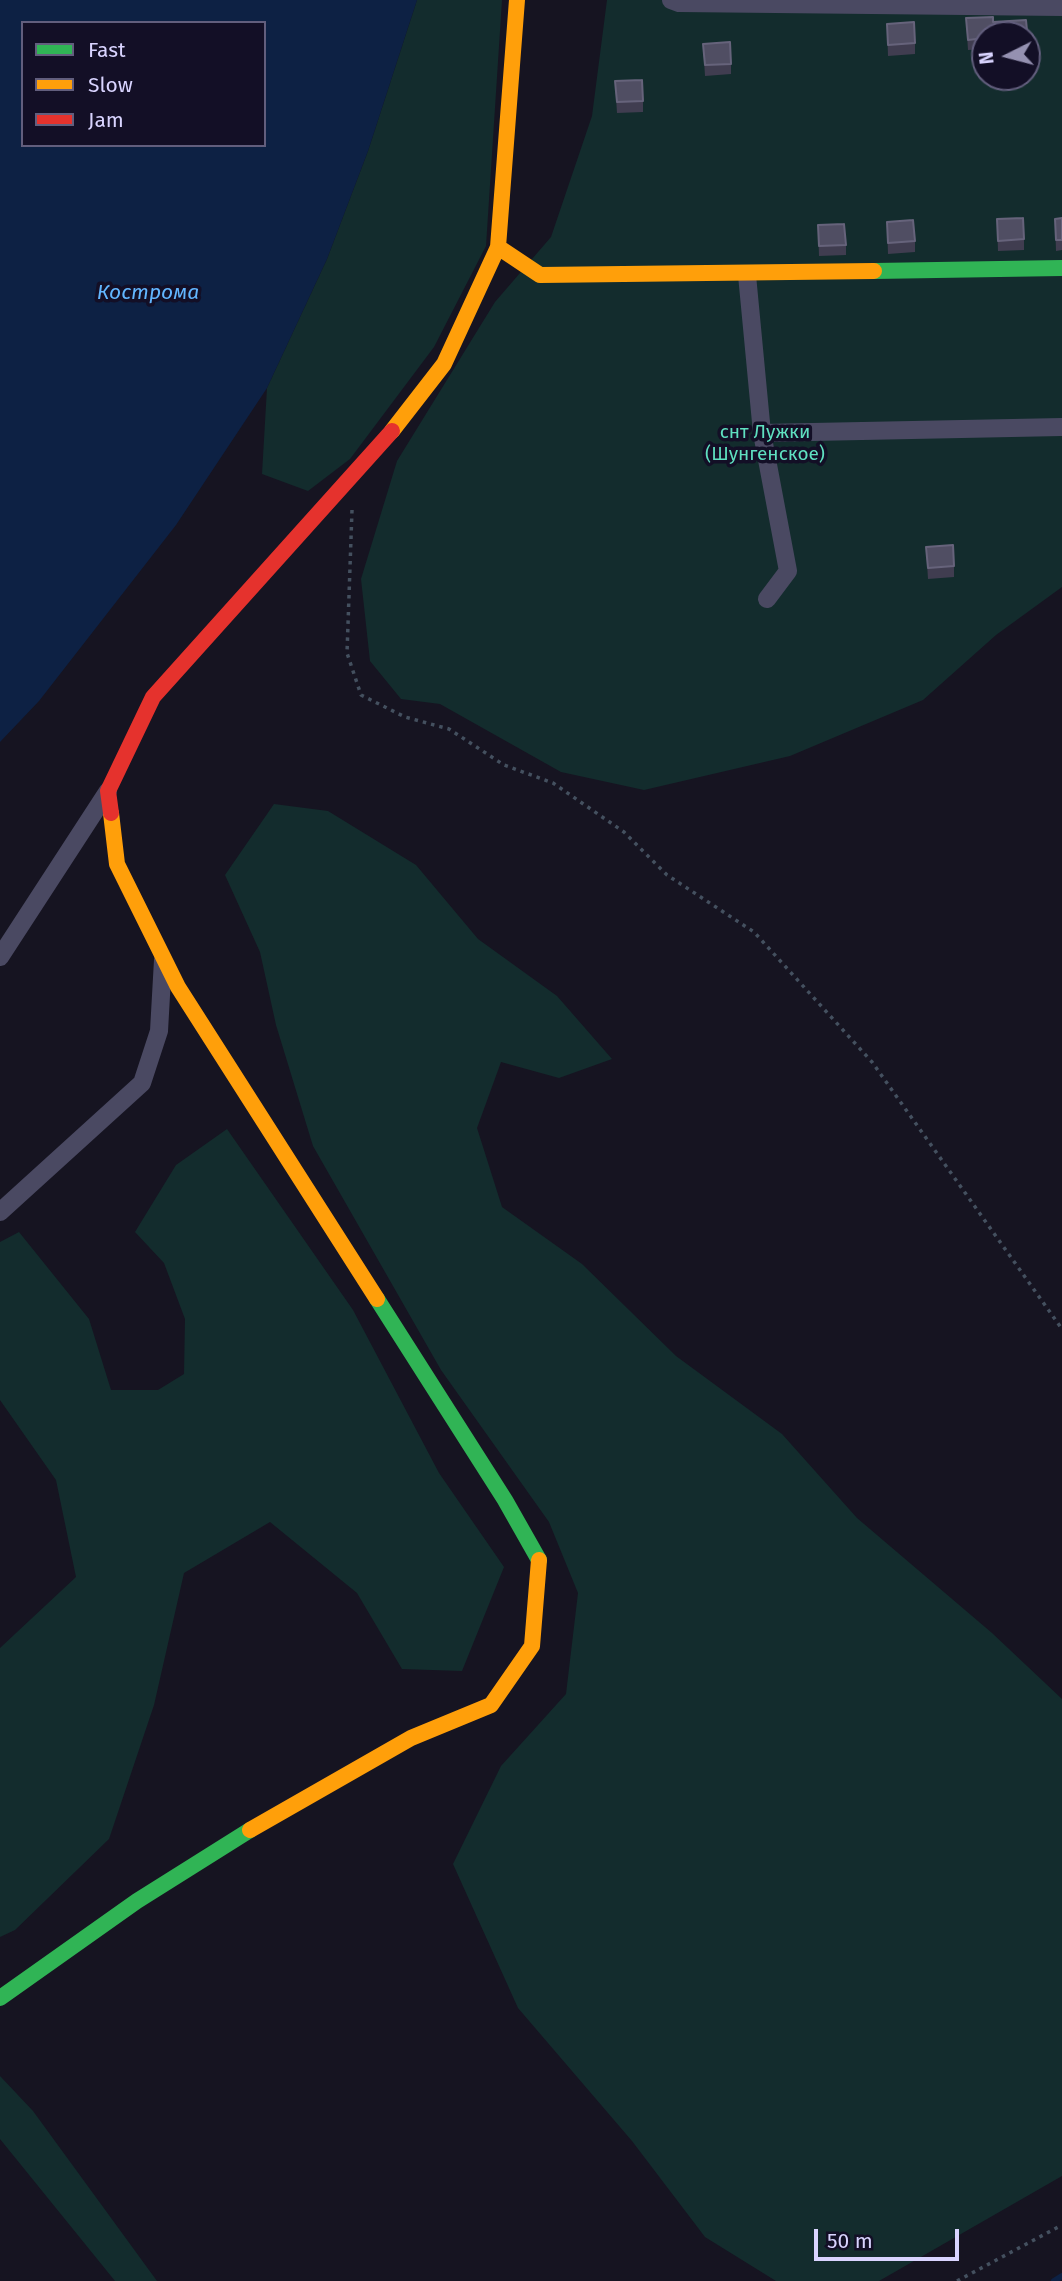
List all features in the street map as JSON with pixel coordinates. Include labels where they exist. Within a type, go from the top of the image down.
[{"type":"street","points":[[0,957],[108,791],[153,697],[394,429],[444,364],[498,247],[517,0]]},
{"type":"street","points":[[671,0],[679,3],[1062,7]]},
{"type":"street","points":[[498,247],[540,275],[747,275],[1062,268]]},
{"type":"street","points":[[747,275],[762,433],[788,571],[767,599]]},
{"type":"street","points":[[762,433],[1062,427]]},
{"type":"street","points":[[0,1998],[138,1901],[272,1815],[411,1738],[491,1705],[532,1646],[541,1563],[498,1489],[178,987],[117,864],[108,791]]},
{"type":"street","points":[[0,1212],[142,1083],[159,1031],[164,957]]},
{"type":"path","points":[[352,476],[346,653],[361,695],[405,717],[449,729],[504,765],[553,783],[624,832],[667,875],[754,932],[872,1062],[1062,1329]]},
{"type":"path","points":[[957,2281],[1062,2225]]},
{"type":"green space","points":[[417,0],[502,0],[486,246],[434,347],[350,459],[308,491],[262,474],[267,388],[327,259],[368,151]]},
{"type":"green space","name":"снт Лужки (Шунгенское)","points":[[607,0],[1062,0],[1062,587],[996,635],[923,700],[790,756],[644,790],[561,772],[440,704],[401,699],[370,661],[361,579],[397,461],[495,302],[551,237],[592,116]]},
{"type":"green space","points":[[274,804],[328,811],[416,865],[478,939],[557,996],[612,1059],[559,1078],[501,1062],[477,1128],[502,1207],[582,1264],[676,1356],[782,1434],[857,1518],[992,1633],[1062,1699],[1062,2176],[879,2281],[776,2281],[705,2237],[632,2141],[518,2008],[453,1864],[501,1766],[566,1694],[578,1593],[549,1522],[441,1370],[313,1146],[276,1025],[260,952],[225,875]]},
{"type":"green space","points":[[227,1129],[353,1310],[439,1473],[504,1567],[462,1671],[402,1669],[357,1593],[270,1522],[184,1573],[154,1705],[109,1839],[15,1930],[0,1937],[0,1648],[76,1577],[56,1480],[0,1400],[0,1242],[19,1232],[89,1319],[111,1390],[158,1390],[184,1374],[185,1319],[164,1263],[135,1232],[176,1165]]},
{"type":"green space","points":[[0,2076],[33,2111],[157,2281],[115,2281],[0,2139]]},
{"type":"water","name":"Кострома","points":[[0,0],[417,0],[368,151],[327,259],[267,388],[176,525],[39,701],[0,742]]},
{"type":"building","points":[[993,17],[993,21],[971,21],[971,40],[968,40],[966,18]]},
{"type":"building","points":[[914,22],[915,43],[888,45],[887,24]]},
{"type":"building","points":[[730,42],[731,64],[705,65],[703,44]]},
{"type":"building","points":[[642,80],[643,101],[617,102],[615,81]]},
{"type":"building","points":[[1023,218],[1024,239],[998,241],[997,219]]},
{"type":"building","points":[[1062,218],[1062,240],[1056,240],[1055,219]]},
{"type":"building","points":[[913,220],[915,241],[888,243],[887,222]]},
{"type":"building","points":[[844,224],[846,245],[819,246],[818,225]]},
{"type":"building","points":[[953,545],[954,566],[928,568],[926,547]]},
{"type":"waterway","points":[[1054,2281],[1062,2276]]},
{"type":"traffic: fast","points":[[874,271],[1062,268]]},
{"type":"traffic: fast","points":[[377,1299],[505,1500],[539,1560]]},
{"type":"traffic: fast","points":[[0,1998],[137,1901],[250,1830]]},
{"type":"traffic: slow","points":[[392,431],[444,364],[498,247],[517,0]]},
{"type":"traffic: slow","points":[[498,247],[540,275],[874,271]]},
{"type":"traffic: slow","points":[[111,813],[117,864],[178,987],[377,1299]]},
{"type":"traffic: slow","points":[[250,1830],[411,1738],[491,1705],[532,1646],[539,1560]]},
{"type":"traffic: jam","points":[[111,813],[108,791],[153,697],[392,431]]}]
